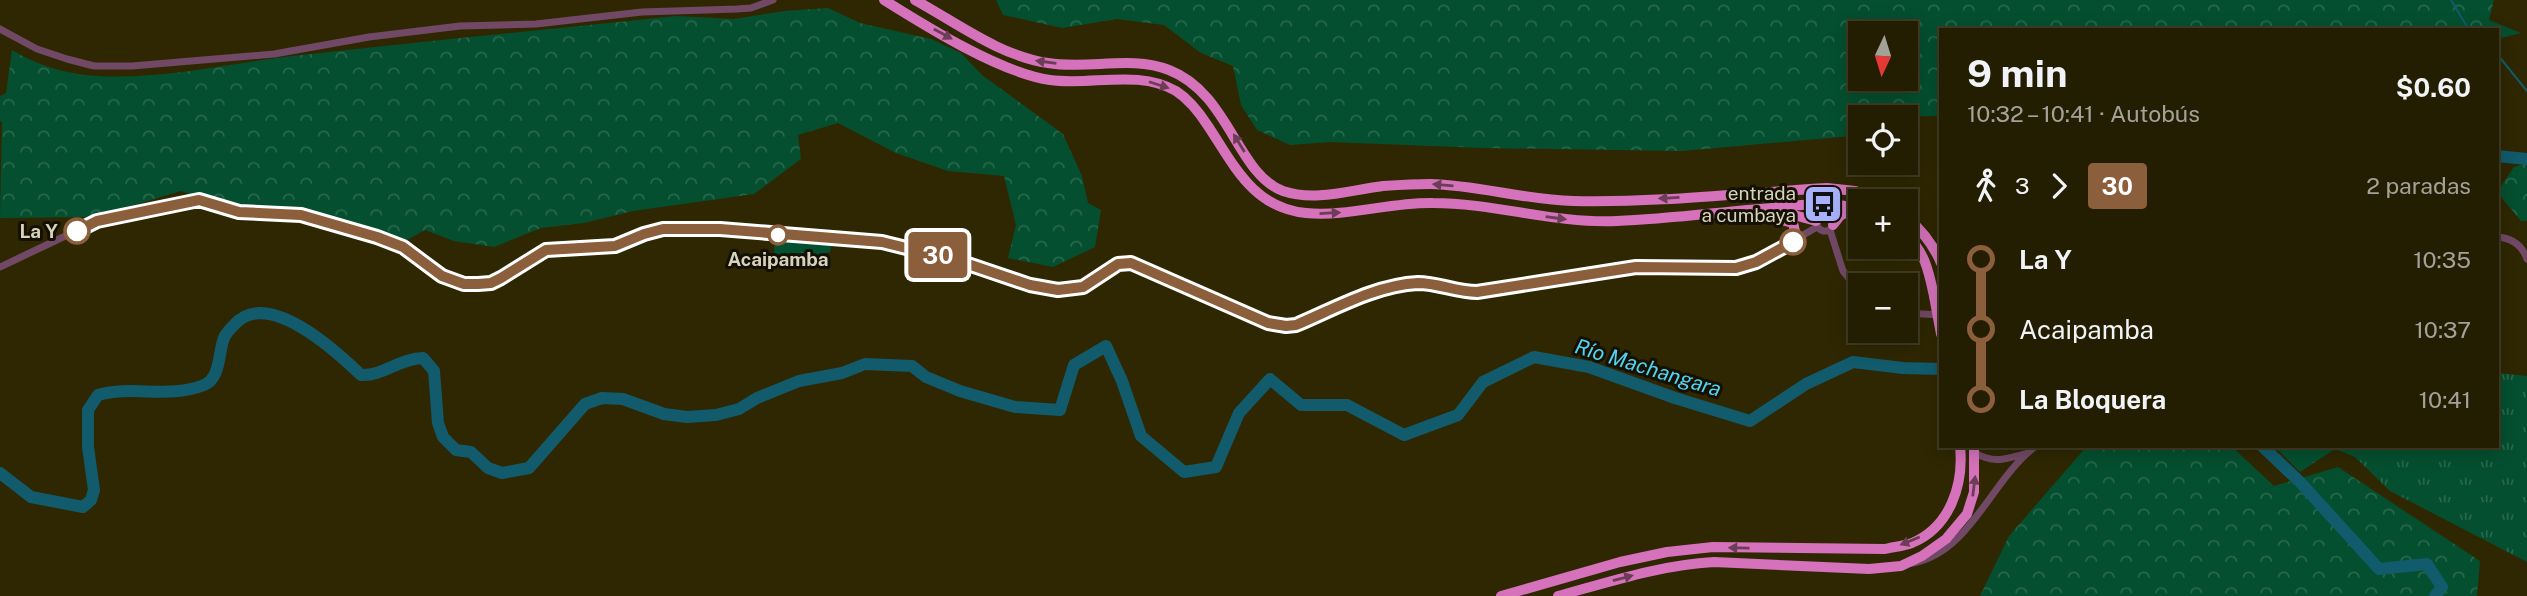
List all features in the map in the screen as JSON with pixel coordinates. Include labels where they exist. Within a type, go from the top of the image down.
[{"type":"highway","points":[[884,0],[983,56],[1021,73],[1059,81],[1152,82],[1175,90],[1193,104],[1244,180],[1264,200],[1282,209],[1330,214],[1391,205],[1460,204],[1570,220],[1616,221],[1823,204],[1848,207]]},
{"type":"highway","points":[[915,0],[1026,59],[1051,64],[1146,64],[1169,69],[1191,81],[1219,110],[1262,176],[1281,190],[1303,196],[1384,186],[1432,184],[1570,201],[1827,188],[1848,190]]},
{"type":"highway","points":[[1717,212],[1789,220],[1795,228],[1797,240]]},
{"type":"highway","points":[[1831,228],[1840,216],[1848,212]]},
{"type":"highway","points":[[1756,216],[1794,215],[1817,224]]},
{"type":"highway","points":[[1918,227],[1934,246],[1939,258]]},
{"type":"highway","points":[[1918,250],[1928,267],[1939,323]]},
{"type":"highway","points":[[1502,596],[1620,562],[1667,552],[1713,547],[1885,549],[1912,542],[1934,528],[1949,510],[1958,489],[1960,448]]},
{"type":"highway","points":[[1558,596],[1668,567],[1714,562],[1870,569],[1901,566],[1922,556],[1946,539],[1967,514],[1974,492],[1975,450]]},
{"type":"street","points":[[0,29],[37,49],[67,60],[94,66],[132,66],[274,54],[337,41],[438,28],[536,24],[642,12],[751,8],[773,0]]},
{"type":"street","points":[[0,267],[97,221],[199,200],[239,212],[301,215],[377,237],[403,247],[442,276],[464,284],[491,283],[546,250],[615,246],[663,229],[720,229],[882,242],[959,261],[1030,285],[1058,290],[1083,287],[1118,264],[1131,263],[1268,323],[1286,326],[1296,325],[1397,285],[1427,284],[1477,292],[1636,267],[1736,268],[1756,262],[1797,240],[1817,224],[1820,216],[1827,215],[1832,219],[1831,228],[1843,271],[1848,277]]},
{"type":"street","points":[[1817,224],[1822,232],[1831,228]]},
{"type":"street","points":[[2499,237],[2510,238],[2518,244],[2527,259]]},
{"type":"street","points":[[1918,314],[1939,315]]},
{"type":"street","points":[[1901,566],[1934,558],[1954,542],[2001,481],[2034,448]]},
{"type":"street","points":[[1975,450],[1998,461],[2026,454]]},
{"type":"green space","points":[[996,0],[2494,0],[2489,20],[2521,33],[2499,38],[2499,28],[1939,28],[1939,116],[1918,116],[1918,105],[1848,105],[1848,136],[1682,151],[1330,142],[1290,145],[1257,130],[1241,105],[1233,66],[1201,53],[1164,25],[1117,19],[1062,28],[1003,15]]},
{"type":"green space","points":[[828,8],[860,23],[931,39],[961,53],[982,75],[1063,134],[1082,176],[1088,203],[1101,210],[1095,247],[1053,267],[1008,258],[1016,225],[1004,176],[948,171],[896,153],[838,123],[798,135],[801,159],[754,194],[633,211],[584,223],[541,228],[494,247],[454,241],[425,230],[407,240],[286,209],[236,209],[181,191],[94,217],[0,218],[0,96],[6,93],[12,50],[53,68],[97,76],[123,77],[200,70],[302,55],[676,16],[734,19]]},
{"type":"green space","points":[[2527,163],[2527,221],[2521,221],[2499,194],[2499,189],[2514,167]]},
{"type":"green space","points":[[778,240],[832,244],[830,252],[775,266],[774,246]]},
{"type":"green space","points":[[2499,373],[2527,376],[2527,562],[2390,491],[2355,457],[2335,449],[2300,472],[2276,448],[2499,448]]},
{"type":"green space","points":[[2085,448],[2233,448],[2274,486],[2338,467],[2480,561],[2477,596],[1980,596],[2009,536]]},
{"type":"waterway","points":[[2451,0],[2468,28]]},
{"type":"waterway","points":[[2499,56],[2527,91]]},
{"type":"waterway","name":"Río Machangara","points":[[2499,156],[2527,159]]},
{"type":"waterway","name":"Río Machangara","points":[[0,473],[31,497],[83,507],[91,500],[94,490],[88,447],[88,410],[98,395],[124,391],[178,391],[204,385],[216,371],[228,331],[248,315],[264,313],[282,318],[319,339],[361,375],[377,373],[407,361],[423,358],[434,371],[438,423],[443,437],[456,450],[471,452],[488,468],[502,473],[529,468],[585,404],[602,398],[623,399],[664,414],[687,417],[716,415],[739,409],[757,398],[799,381],[842,373],[865,364],[912,366],[926,377],[960,391],[1015,407],[1060,410],[1074,365],[1106,346],[1122,381],[1141,436],[1184,472],[1216,467],[1239,413],[1270,379],[1301,405],[1347,405],[1404,435],[1458,415],[1483,382],[1534,357],[1589,367],[1750,421],[1806,384],[1853,362],[1939,369]]},
{"type":"waterway","points":[[2264,448],[2300,482],[2379,569],[2427,564],[2442,587],[2435,596]]},
{"type":"bus line","name":"30","points":[[77,231],[97,221],[199,200],[239,212],[301,215],[377,237],[410,251],[442,276],[464,284],[478,284],[491,283],[539,252],[553,248],[615,246],[663,229],[720,229],[882,242],[959,261],[1030,285],[1058,290],[1083,287],[1118,264],[1131,263],[1268,323],[1286,326],[1296,325],[1397,285],[1418,283],[1477,292],[1636,267],[1736,268],[1756,262],[1793,242]]},
{"type":"place","name":"entrada a cumbaya","points":[[1823,204]]},
{"type":"place","name":"La Y","points":[[77,231]]},
{"type":"place","name":"Acaipamba","points":[[778,235]]}]
